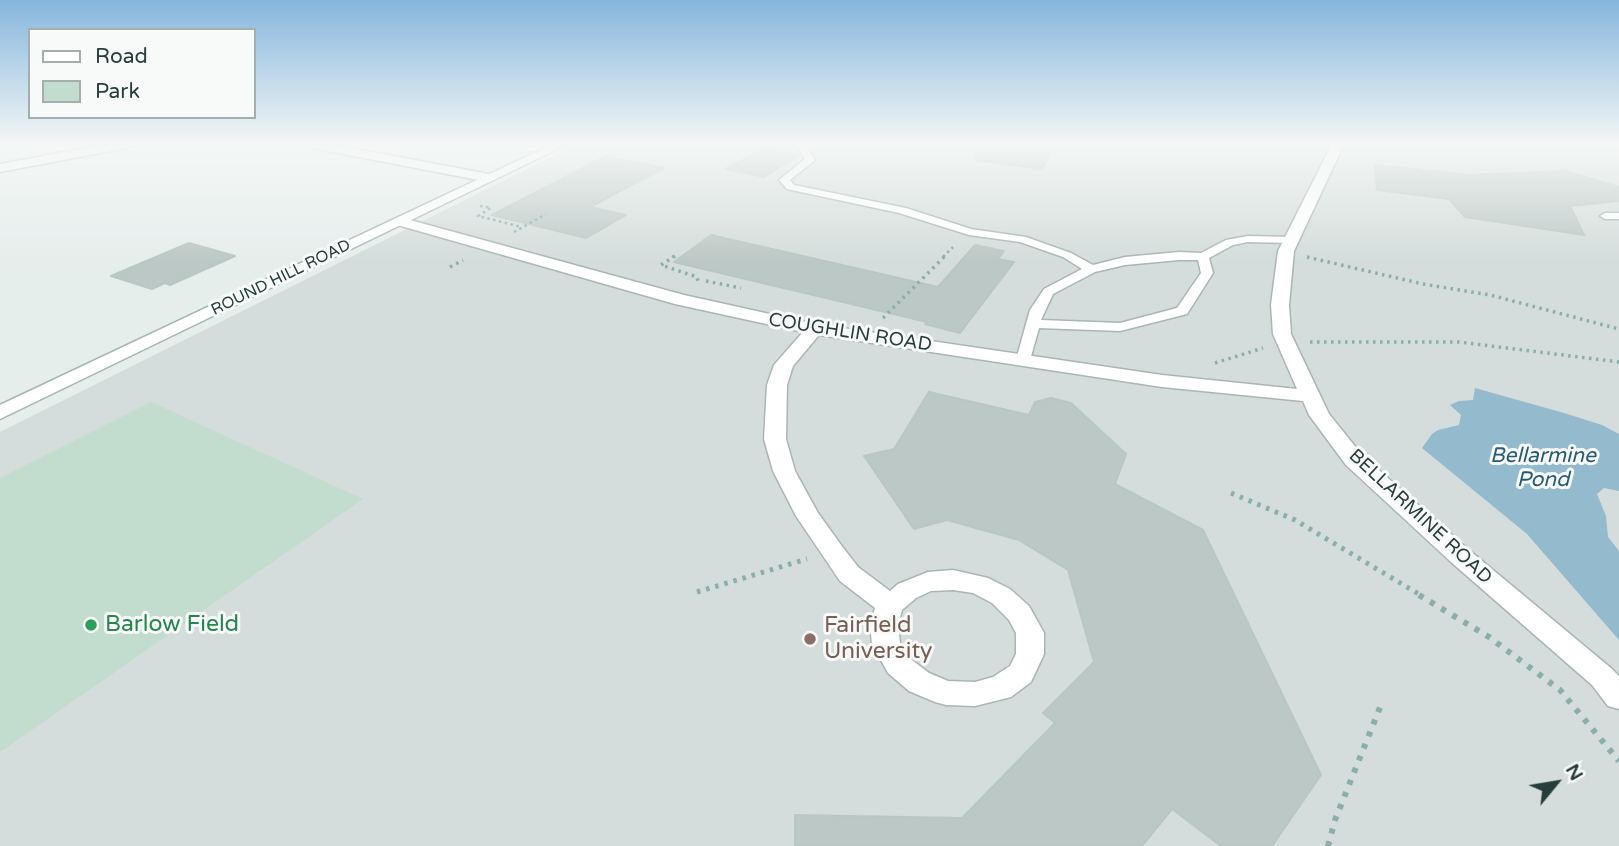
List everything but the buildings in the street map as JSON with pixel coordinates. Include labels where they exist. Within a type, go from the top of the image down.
[{"type":"street","name":"ROUND HILL ROAD","points":[[0,413],[478,183]]},
{"type":"street","name":"BELLARMINE ROAD","points":[[1319,183],[1288,246],[1280,305],[1282,334],[1319,415],[1354,460],[1460,556],[1602,677],[1619,697]]},
{"type":"street","name":"COUGHLIN ROAD","points":[[399,221],[681,300],[815,329],[1162,380],[1310,396]]},
{"type":"street","points":[[815,329],[785,365],[777,385],[775,439],[784,471],[808,516],[832,551],[849,574],[890,605]]},
{"type":"street","points":[[953,580],[979,585],[1001,596],[1019,613],[1030,633],[1030,654],[1021,674],[1001,688],[975,694],[946,692],[919,682],[898,665],[886,645],[884,624],[890,605],[907,591],[928,582],[953,580]]},
{"type":"lane","points":[[787,183],[791,187],[902,210],[969,232],[1022,239],[1067,255],[1091,269]]},
{"type":"lane","points":[[1605,216],[1619,215]]},
{"type":"lane","points":[[1023,360],[1037,310],[1048,292],[1091,269],[1125,261],[1179,256],[1203,257],[1230,242],[1248,239],[1288,246]]},
{"type":"lane","points":[[1034,324],[1120,327],[1182,311],[1207,273],[1203,257]]},
{"type":"path","points":[[449,198],[491,208],[478,216],[522,227]]},
{"type":"path","points":[[881,320],[969,232]]},
{"type":"path","points":[[1288,246],[1423,284],[1490,295],[1619,329]]},
{"type":"path","points":[[677,254],[661,265],[697,277],[698,281]]},
{"type":"path","points":[[1286,343],[1378,340],[1459,342],[1619,362]]},
{"type":"path","points":[[1231,493],[1295,520],[1489,637],[1560,690],[1619,761]]},
{"type":"path","points":[[697,592],[832,551]]},
{"type":"path","points":[[1328,846],[1335,820],[1381,705]]},
{"type":"shaded area","name":"Fairfield University","points":[[498,183],[1619,183],[1619,846],[0,846],[0,432]]},
{"type":"green space","name":"Barlow Field","points":[[151,402],[363,499],[0,752],[0,478]]},
{"type":"water","name":"Bellarmine Pond","points":[[1475,388],[1602,425],[1619,434],[1619,491],[1604,488],[1597,494],[1606,516],[1608,537],[1619,551],[1619,640],[1527,534],[1422,448],[1438,430],[1459,425],[1461,415],[1450,405],[1473,400]]},
{"type":"place","name":"Barlow Field","points":[[91,625]]},
{"type":"place","name":"Fairfield University","points":[[810,639]]}]
